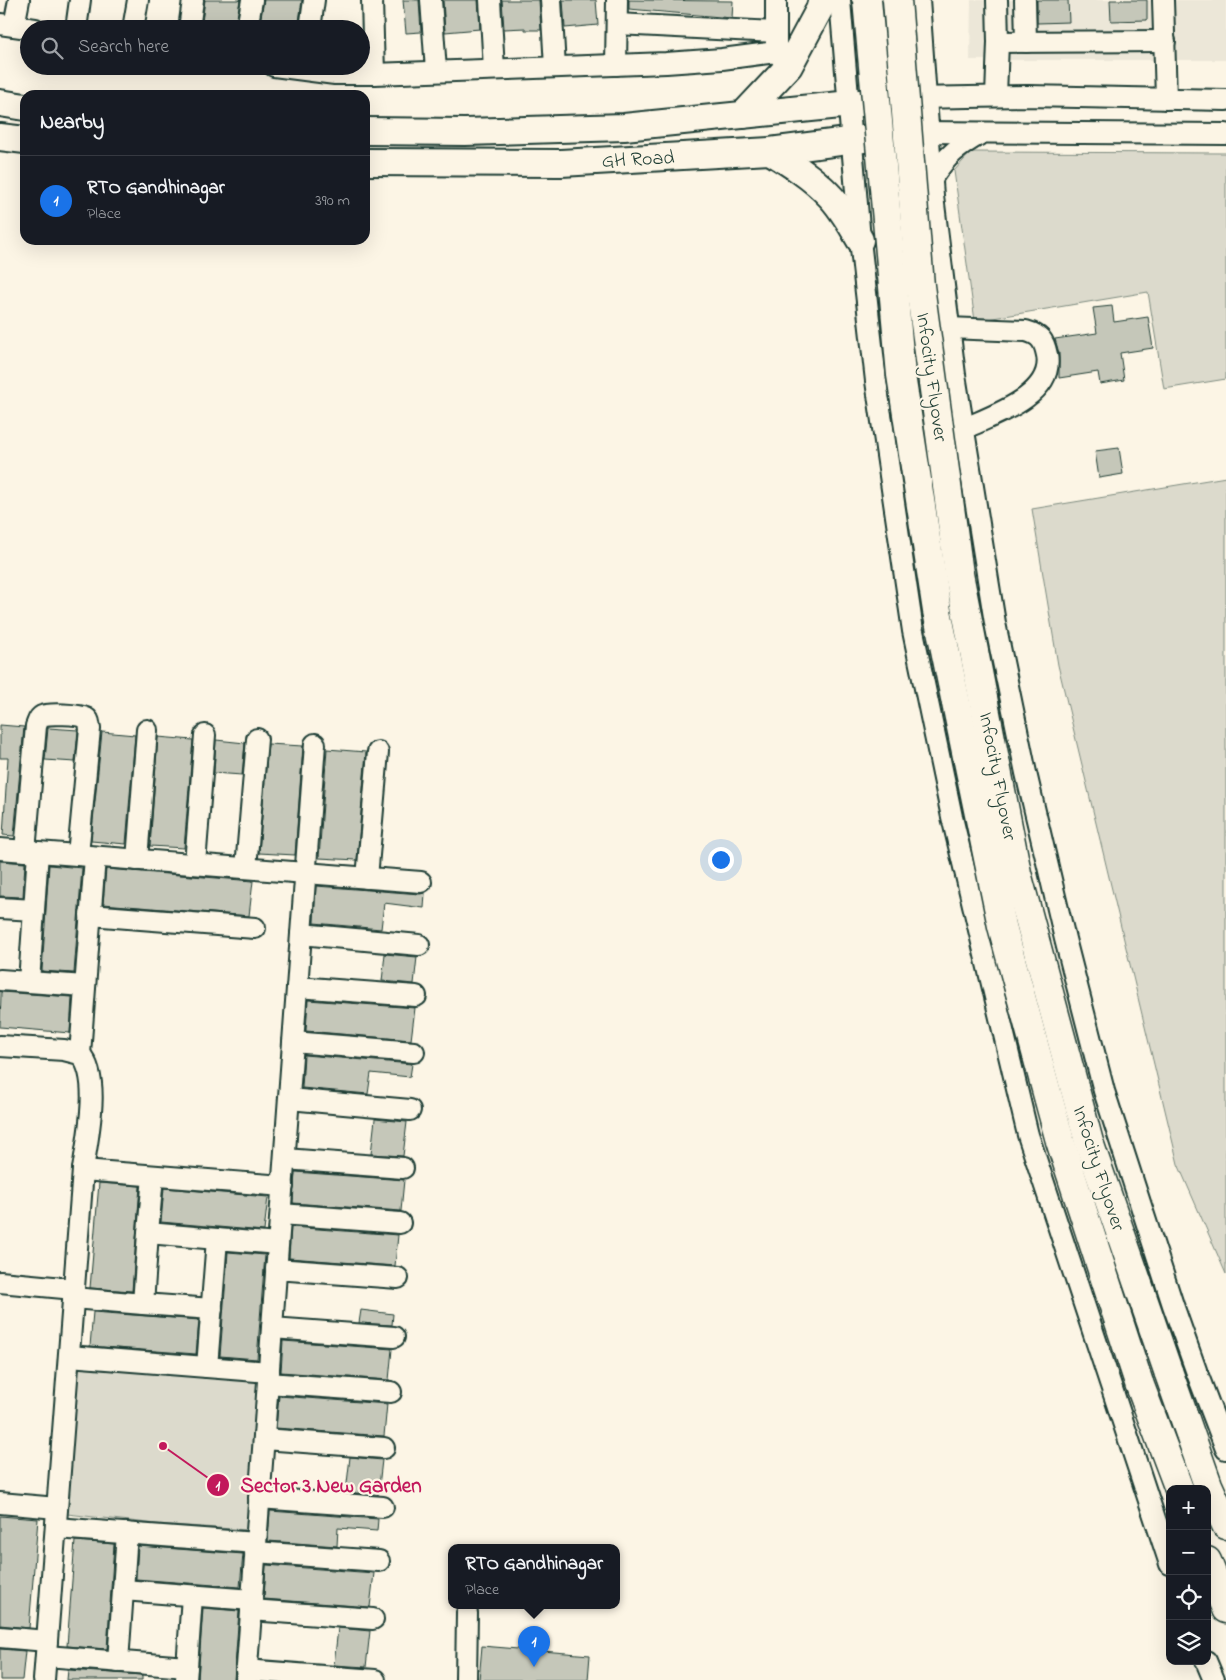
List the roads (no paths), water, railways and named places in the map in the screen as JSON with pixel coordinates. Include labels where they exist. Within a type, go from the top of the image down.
[{"type":"highway","name":"Infocity Flyover","points":[[867,0],[901,375],[939,620],[1002,926],[1060,1142],[1139,1383],[1177,1485]]},
{"type":"highway","name":"Infocity Flyover","points":[[897,0],[920,286],[958,565],[1017,874],[1090,1142],[1208,1485],[1226,1525]]},
{"type":"highway","points":[[1211,1571],[1226,1609]]},
{"type":"main road","points":[[743,115],[819,10],[822,0]]},
{"type":"main road","name":"GH Road","points":[[370,131],[465,132],[624,127],[918,98]]},
{"type":"main road","points":[[0,103],[20,105]]},
{"type":"main road","name":"GH Road","points":[[370,162],[561,163],[770,151],[920,132]]},
{"type":"main road","points":[[0,137],[20,139]]},
{"type":"main road","points":[[770,151],[800,170],[830,195],[860,240]]},
{"type":"street","points":[[18,0],[7,25],[20,27]]},
{"type":"street","points":[[77,20],[80,0]]},
{"type":"street","points":[[135,20],[138,0]]},
{"type":"street","points":[[190,20],[193,0]]},
{"type":"street","points":[[249,20],[252,0]]},
{"type":"street","points":[[311,20],[314,0]]},
{"type":"street","points":[[372,0],[374,74]]},
{"type":"street","points":[[431,0],[436,71]]},
{"type":"street","points":[[490,0],[494,69]]},
{"type":"street","points":[[551,0],[555,67]]},
{"type":"street","points":[[616,66],[617,0]]},
{"type":"street","points":[[370,74],[616,66],[722,59],[783,59],[776,32],[776,0]]},
{"type":"street","points":[[840,0],[860,240],[876,381],[913,631],[962,855],[1028,1135],[1166,1552]]},
{"type":"street","points":[[919,0],[918,98],[920,132],[932,178],[948,328],[963,429],[995,623],[1024,764],[1101,1081],[1173,1306],[1196,1373],[1226,1449]]},
{"type":"street","points":[[996,96],[997,0]]},
{"type":"street","points":[[1025,0],[1026,42]]},
{"type":"street","points":[[1163,0],[1166,99]]},
{"type":"street","points":[[617,24],[776,32]]},
{"type":"street","points":[[998,42],[1164,41]]},
{"type":"street","points":[[918,98],[996,96],[1226,100]]},
{"type":"street","points":[[920,132],[1226,134]]},
{"type":"street","points":[[932,178],[950,154],[962,144],[984,132]]},
{"type":"street","points":[[948,328],[1026,331],[1036,334],[1043,342],[1047,357],[1046,370],[1035,390],[1023,400],[963,429]]},
{"type":"street","points":[[29,982],[34,910],[32,852],[36,726],[39,718],[43,715],[85,717],[89,721],[90,729],[86,856],[90,915],[80,1054],[89,1069],[92,1090],[83,1170],[44,1680]]},
{"type":"street","points":[[137,860],[147,730]]},
{"type":"street","points":[[195,864],[204,735]]},
{"type":"street","points":[[246,868],[257,739]]},
{"type":"street","points":[[315,744],[246,1675],[375,1680]]},
{"type":"street","points":[[367,878],[378,752]]},
{"type":"street","points":[[0,849],[421,882]]},
{"type":"street","points":[[0,908],[34,910]]},
{"type":"street","points":[[90,915],[255,928]]},
{"type":"street","points":[[302,934],[419,945]]},
{"type":"street","points":[[0,980],[85,986]]},
{"type":"street","points":[[297,987],[416,996]]},
{"type":"street","points":[[293,1042],[414,1052]]},
{"type":"street","points":[[0,1046],[64,1050],[80,1054]]},
{"type":"street","points":[[289,1099],[410,1110]]},
{"type":"street","points":[[284,1159],[403,1168]]},
{"type":"street","points":[[83,1170],[283,1186]]},
{"type":"street","points":[[143,1304],[153,1176]]},
{"type":"street","points":[[281,1214],[400,1223]]},
{"type":"street","points":[[148,1234],[278,1244]]},
{"type":"street","points":[[207,1367],[217,1239]]},
{"type":"street","points":[[276,1269],[398,1278]]},
{"type":"street","points":[[0,1282],[143,1304],[212,1309]]},
{"type":"street","points":[[272,1328],[394,1337]]},
{"type":"street","points":[[69,1356],[207,1367],[268,1378],[391,1392]]},
{"type":"street","points":[[264,1439],[384,1448]]},
{"type":"street","points":[[259,1498],[383,1507]]},
{"type":"street","points":[[0,1503],[57,1508]]},
{"type":"street","points":[[56,1528],[378,1561]]},
{"type":"street","points":[[118,1662],[127,1534]]},
{"type":"street","points":[[123,1590],[192,1596],[373,1619]]},
{"type":"street","points":[[0,1637],[46,1648],[187,1674],[192,1596]]},
{"type":"street","points":[[466,1680],[467,1612]]},
{"type":"street","points":[[1208,1665],[1214,1680]]},
{"type":"place","name":"Sector 3 New Garden","points":[[163,1446]]},
{"type":"place","name":"RTO Gandhinagar","points":[[534,1667]]}]
